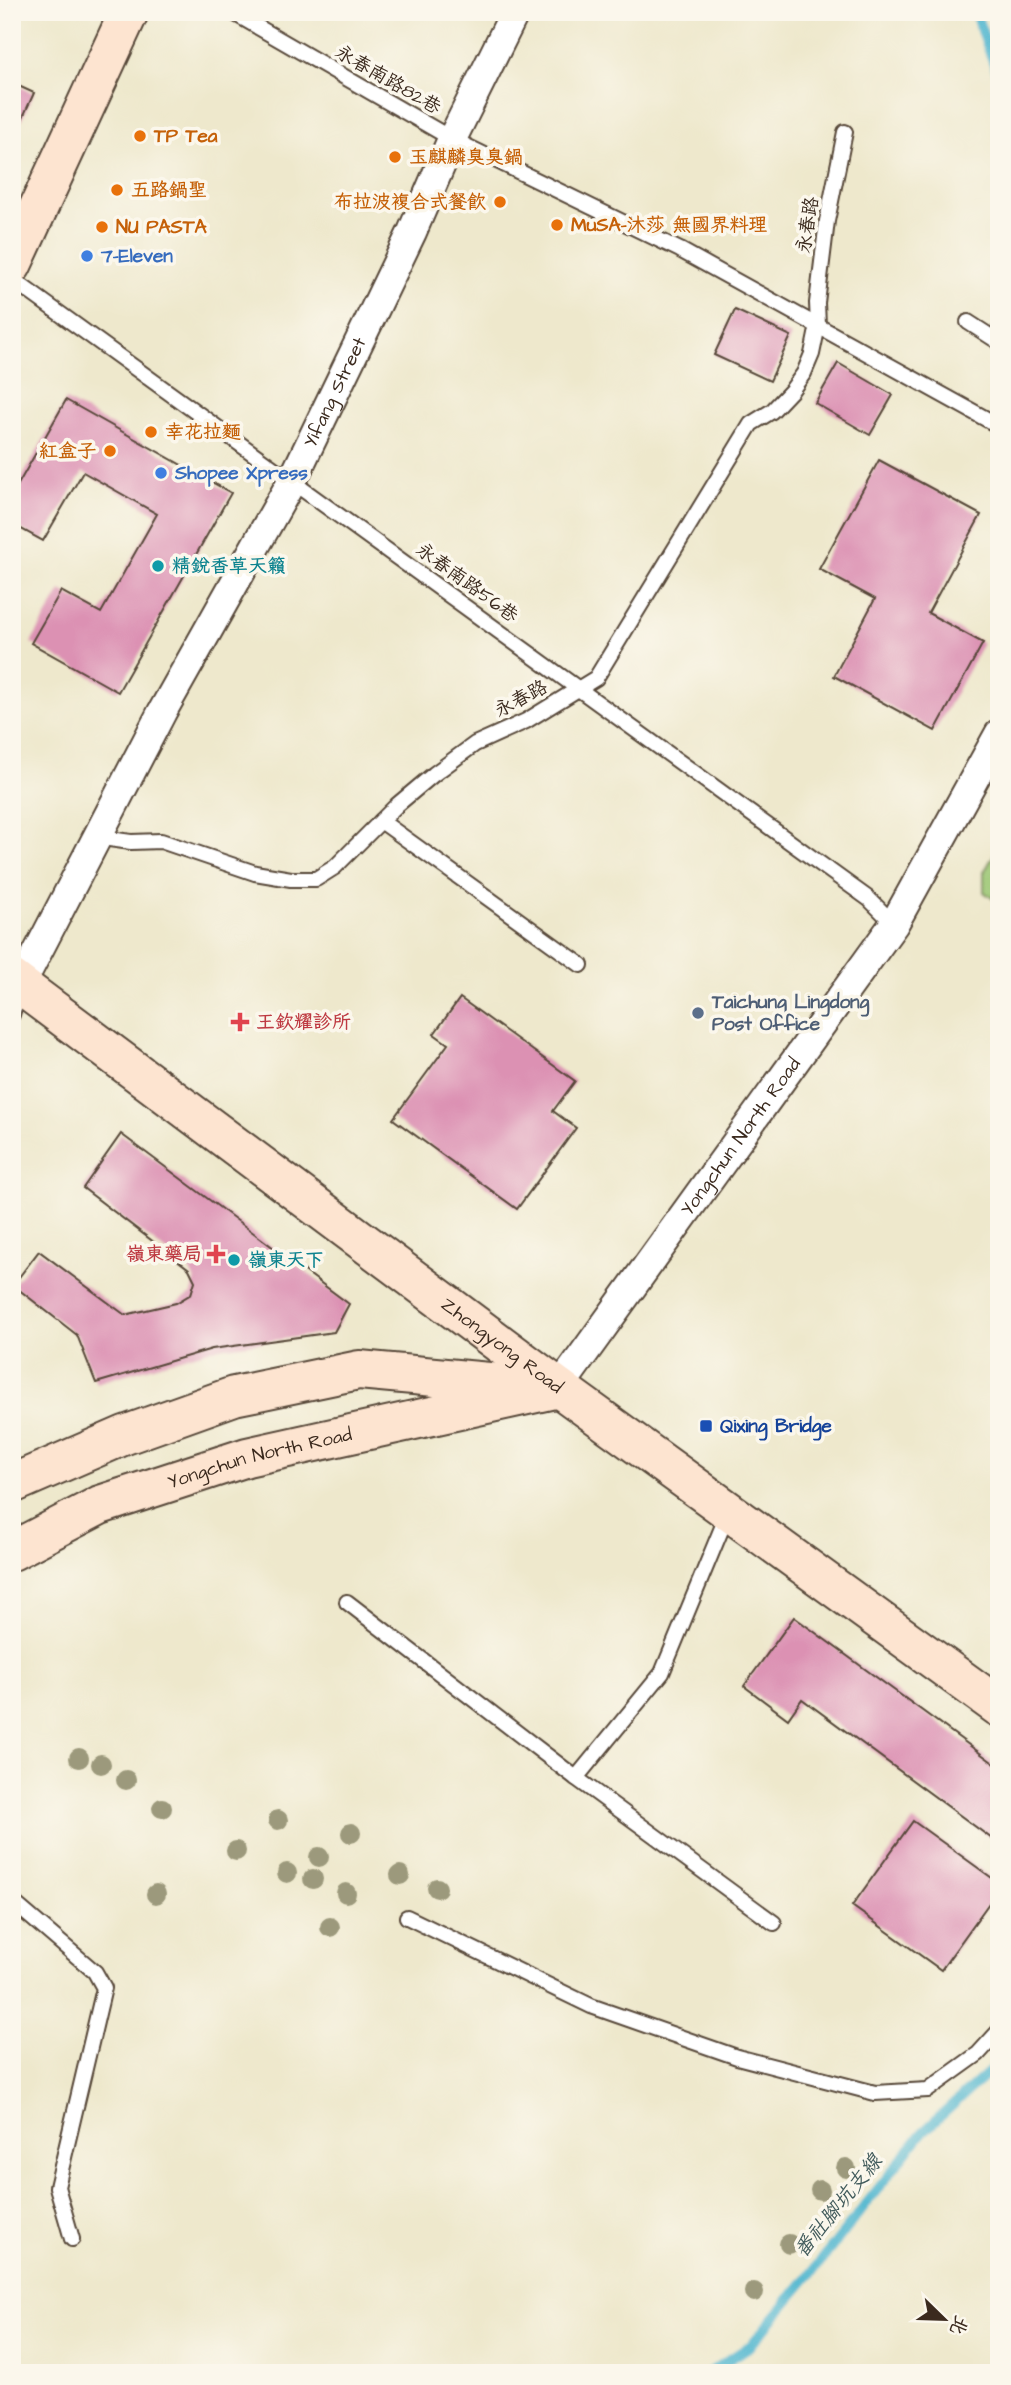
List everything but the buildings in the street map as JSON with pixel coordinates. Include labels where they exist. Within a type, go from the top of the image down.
[{"type":"street","points":[[12,265],[129,12]]},
{"type":"street","name":"Yifang Street","points":[[15,993],[162,712],[292,481],[412,232],[452,139],[515,12]]},
{"type":"street","name":"Yongchun North Road","points":[[12,1551],[100,1505],[247,1457],[559,1388],[894,924],[999,734]]},
{"type":"street","name":"Zhongyong Road","points":[[15,993],[999,1707]]},
{"type":"street","points":[[12,1484],[125,1434],[234,1396],[359,1370],[559,1388]]},
{"type":"lane","name":"永春南路82巷","points":[[232,12],[452,139]]},
{"type":"lane","name":"永春路","points":[[96,837],[131,842],[161,841],[255,873],[291,879],[316,879],[335,867],[434,774],[475,744],[526,721],[596,678],[751,424],[772,411],[804,373],[812,354],[818,325],[817,303],[827,221],[845,132]]},
{"type":"lane","points":[[452,139],[680,250],[999,426]]},
{"type":"lane","name":"永春南路56巷","points":[[12,279],[869,899],[894,924]]},
{"type":"lane","points":[[968,323],[999,342]]},
{"type":"lane","points":[[381,821],[581,965]]},
{"type":"lane","points":[[576,1778],[662,1673],[728,1511]]},
{"type":"lane","points":[[347,1602],[576,1778],[774,1923]]},
{"type":"lane","points":[[12,1901],[95,1972],[104,1989],[57,2188],[72,2239]]},
{"type":"lane","points":[[407,1917],[591,2006],[737,2057],[875,2093],[928,2090],[978,2054],[999,2031]]},
{"type":"green space","points":[[999,846],[999,903],[984,892],[984,872]]},
{"type":"waterway","points":[[975,12],[999,77]]},
{"type":"waterway","name":"番社腳坑支線","points":[[709,2373],[750,2346],[922,2133],[999,2063]]},
{"type":"place","name":"TP Tea","points":[[140,136]]},
{"type":"place","name":"玉麒麟臭臭鍋","points":[[395,157]]},
{"type":"place","name":"五路鍋聖","points":[[117,190]]},
{"type":"place","name":"布拉波複合式餐飲","points":[[500,202]]},
{"type":"place","name":"MuSA-沐莎 無國界料理","points":[[557,225]]},
{"type":"place","name":"NU PASTA","points":[[102,227]]},
{"type":"place","name":"7-Eleven","points":[[87,256]]},
{"type":"place","name":"幸花拉麵","points":[[151,432]]},
{"type":"place","name":"紅盒子","points":[[110,451]]},
{"type":"place","name":"Shopee Xpress","points":[[161,473]]},
{"type":"place","name":"精銳香草天籟","points":[[158,566]]},
{"type":"place","name":"Taichung Lingdong Post Office","points":[[698,1013]]},
{"type":"place","name":"王欽耀診所","points":[[240,1022]]},
{"type":"place","name":"嶺東藥局","points":[[216,1254]]},
{"type":"place","name":"嶺東天下","points":[[234,1260]]},
{"type":"place","name":"Qixing Bridge","points":[[706,1426]]}]
